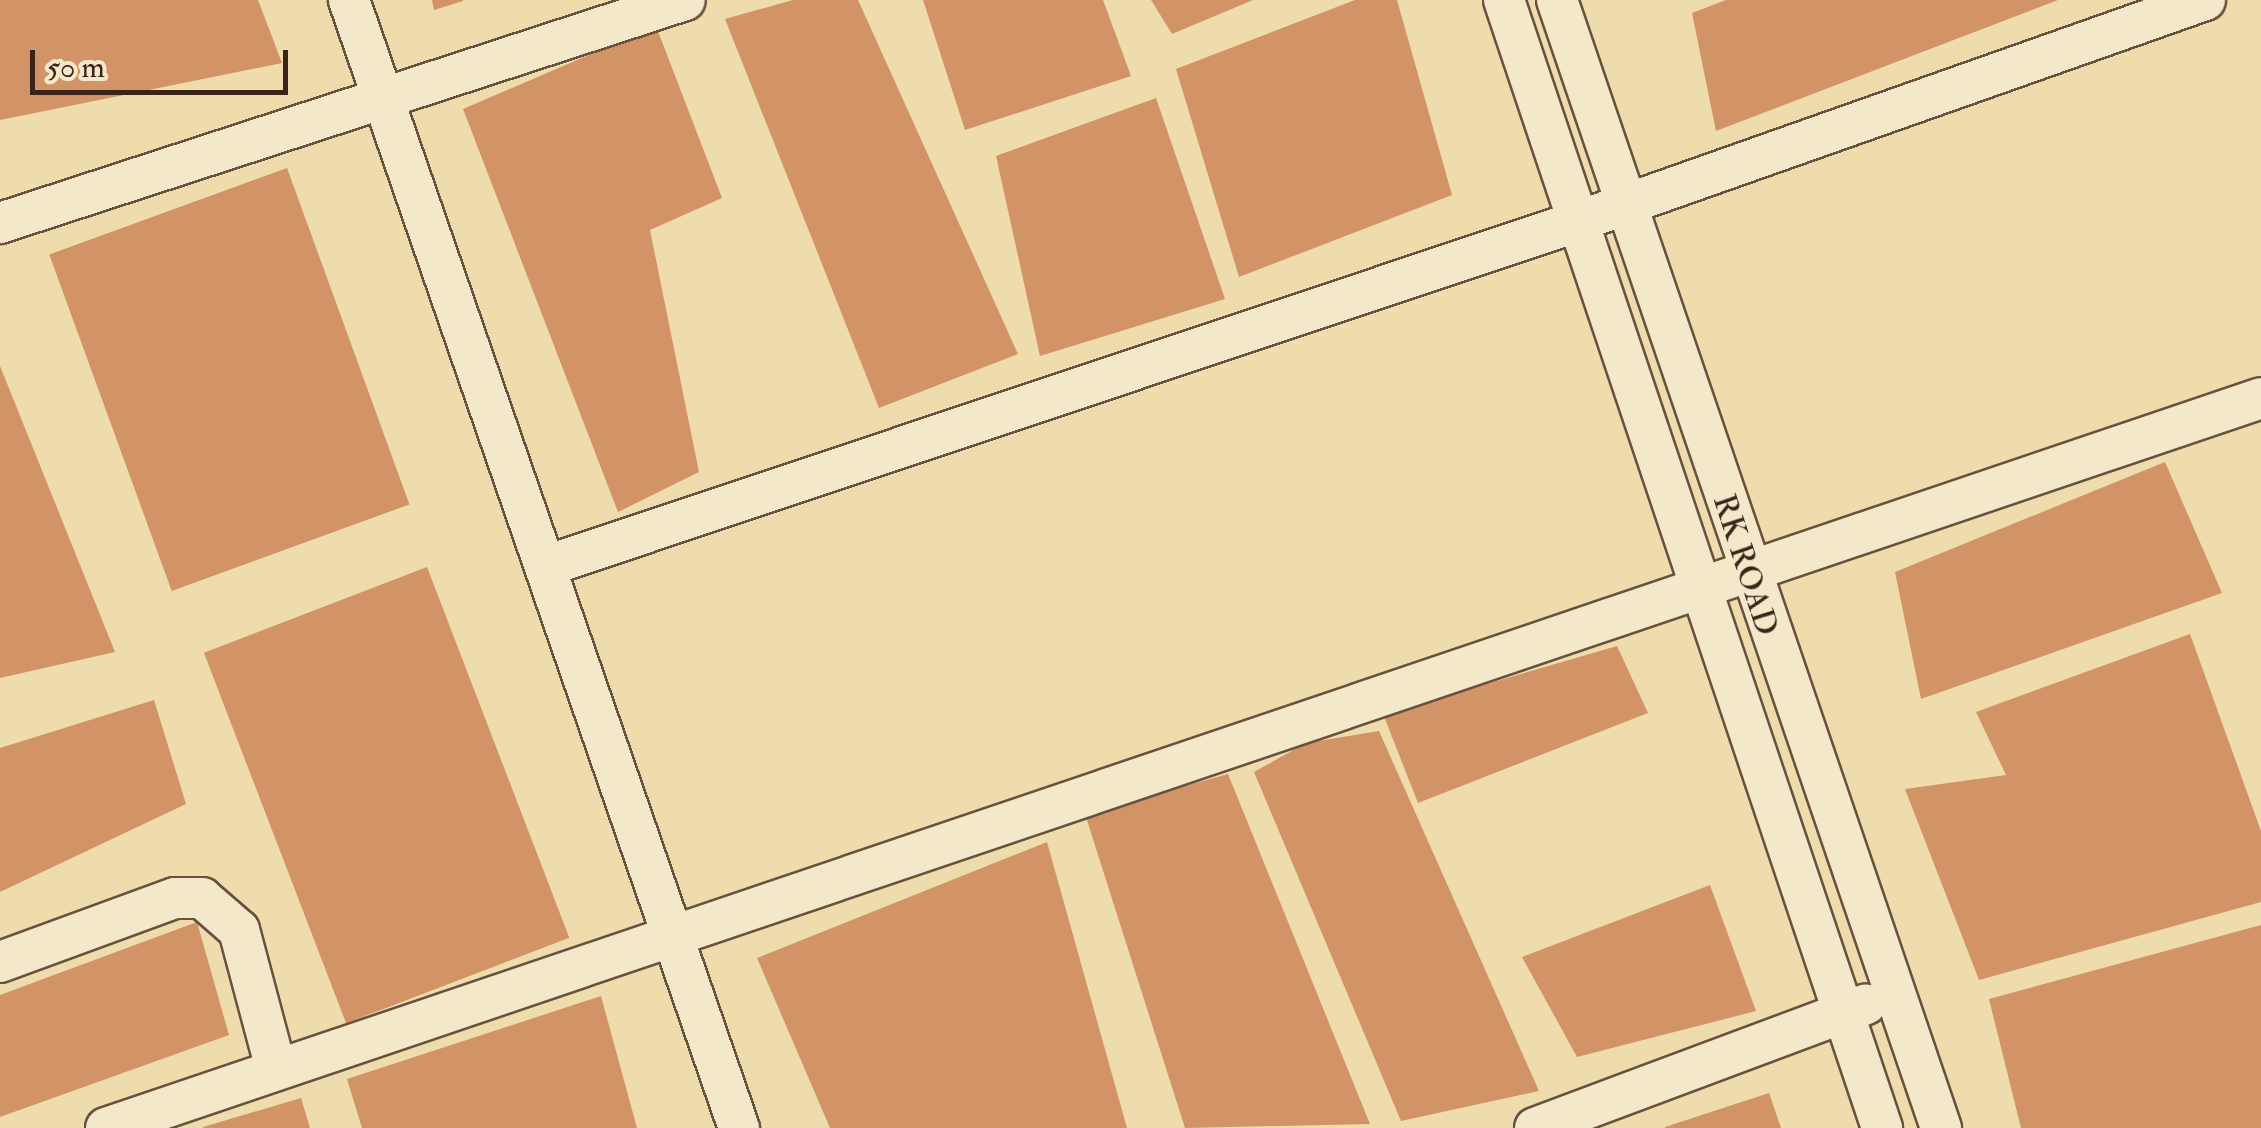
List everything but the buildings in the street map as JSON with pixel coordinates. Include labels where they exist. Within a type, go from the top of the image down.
[{"type":"street","points":[[349,0],[739,1128]]},
{"type":"street","points":[[0,223],[685,0]]},
{"type":"street","name":"RK ROAD","points":[[1504,0],[1882,1128]]},
{"type":"street","name":"RK ROAD","points":[[1557,0],[1746,569],[1941,1128]]},
{"type":"street","points":[[546,566],[1576,222],[2204,0]]},
{"type":"street","points":[[106,1128],[1746,569],[2261,398]]},
{"type":"street","points":[[0,962],[175,898],[202,898],[239,930],[276,1069]]},
{"type":"street","points":[[1534,1128],[1842,1015],[1893,992]]}]
